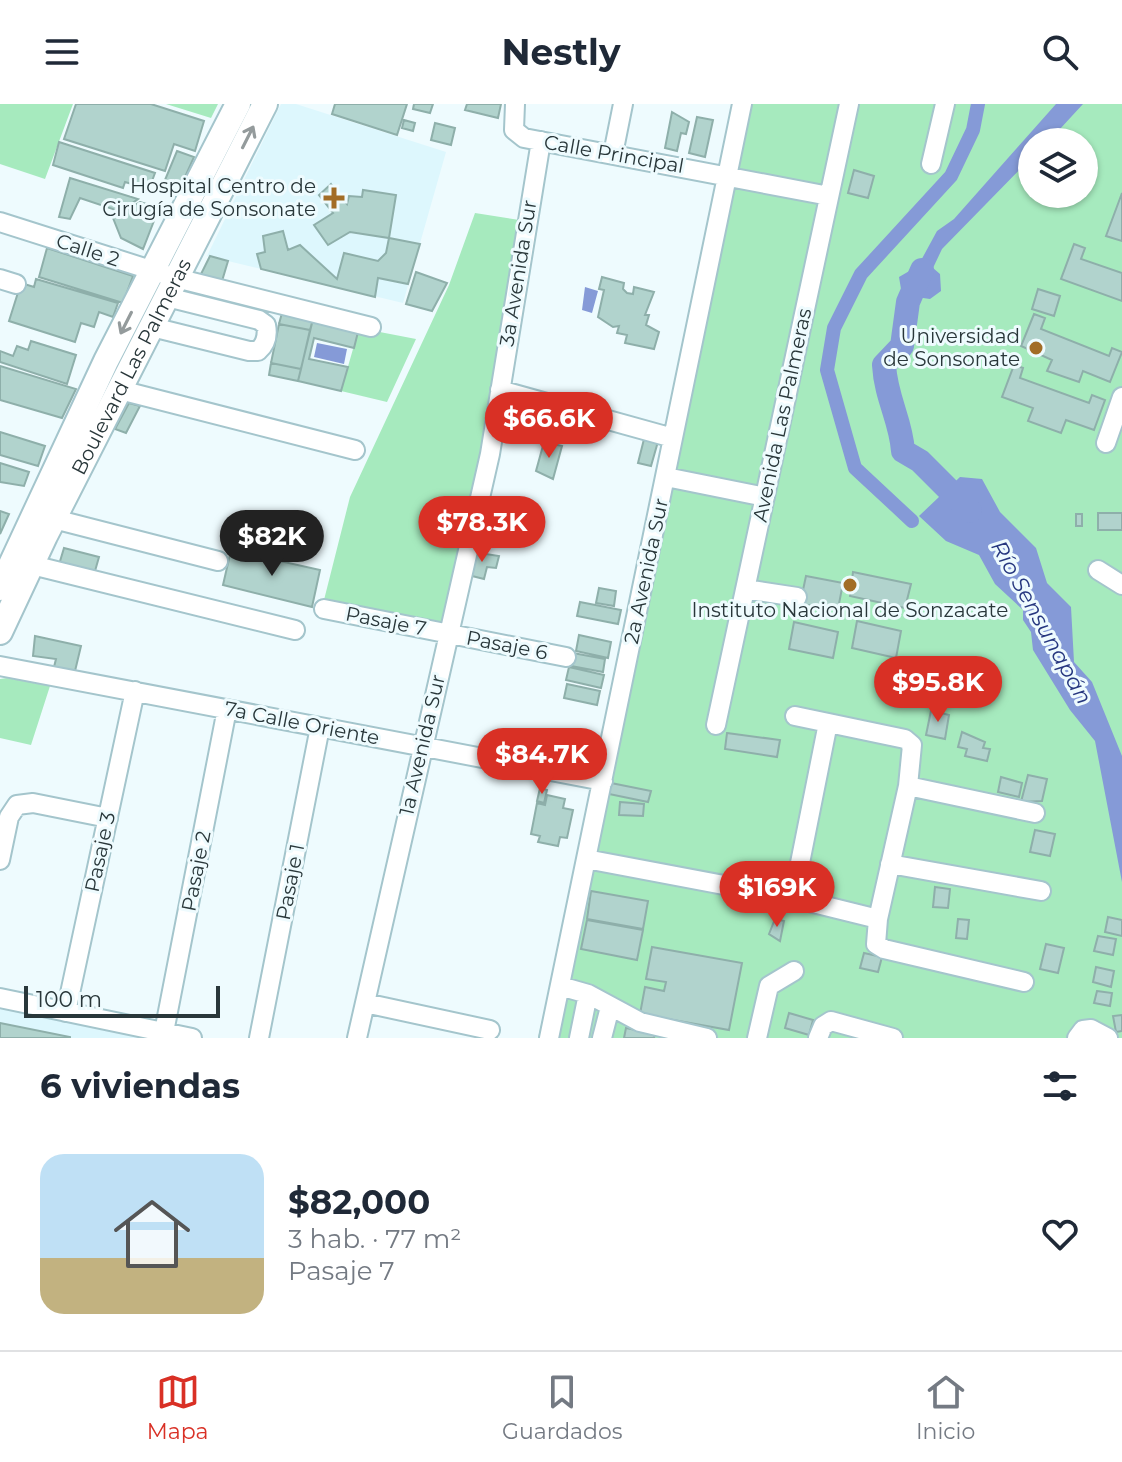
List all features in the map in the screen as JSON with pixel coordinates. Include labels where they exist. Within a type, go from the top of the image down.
[{"type":"main road","name":"Boulevard Las Palmeras","points":[[0,588],[152,271],[238,104]]},
{"type":"main road","name":"Boulevard Las Palmeras","points":[[0,632],[54,519],[265,104]]},
{"type":"street","points":[[613,154],[623,104]]},
{"type":"street","name":"2a Avenida Sur","points":[[549,1038],[742,104]]},
{"type":"street","name":"Avenida Las Palmeras","points":[[716,725],[849,104]]},
{"type":"street","points":[[931,164],[945,104]]},
{"type":"street","name":"Calle Principal","points":[[514,112],[514,130],[524,138],[727,174],[829,196]]},
{"type":"street","name":"3a Avenida Sur","points":[[490,454],[541,141]]},
{"type":"street","name":"Calle 2","points":[[0,222],[152,271],[171,288]]},
{"type":"street","points":[[171,288],[371,327]]},
{"type":"street","points":[[152,327],[249,351],[264,346],[266,325],[259,320],[171,288]]},
{"type":"street","points":[[120,390],[355,450]]},
{"type":"street","points":[[500,390],[673,438]]},
{"type":"street","points":[[1106,443],[1122,397]]},
{"type":"street","name":"1a Avenida Sur","points":[[357,1038],[421,746],[490,454]]},
{"type":"street","points":[[666,477],[765,497]]},
{"type":"street","points":[[54,519],[218,561]]},
{"type":"street","points":[[32,565],[295,630]]},
{"type":"street","points":[[1098,570],[1122,585]]},
{"type":"street","points":[[745,589],[797,597]]},
{"type":"street","name":"Pasaje 7","points":[[324,609],[448,633]]},
{"type":"street","name":"Pasaje 6","points":[[448,633],[566,657]]},
{"type":"street","name":"7a Calle Oriente","points":[[0,666],[603,781]]},
{"type":"street","name":"Pasaje 3","points":[[66,1012],[135,691]]},
{"type":"street","name":"Pasaje 2","points":[[164,1032],[227,709]]},
{"type":"street","points":[[795,716],[905,739],[912,745],[908,786],[878,919],[876,944],[884,949],[1024,982]]},
{"type":"street","points":[[793,898],[828,723]]},
{"type":"street","name":"Pasaje 1","points":[[259,1038],[320,727]]},
{"type":"street","points":[[908,786],[1035,813]]},
{"type":"street","points":[[0,860],[9,817],[17,805],[33,803],[108,818]]},
{"type":"street","points":[[586,859],[793,898],[878,919]]},
{"type":"street","points":[[890,864],[1041,891]]},
{"type":"street","points":[[757,1038],[769,986],[794,971]]},
{"type":"street","points":[[560,986],[588,994],[640,1022],[707,1038]]},
{"type":"street","points":[[579,1038],[588,994]]},
{"type":"street","points":[[0,998],[192,1038]]},
{"type":"street","points":[[365,1003],[490,1030]]},
{"type":"street","points":[[602,1038],[610,1007]]},
{"type":"street","points":[[818,1038],[823,1026],[831,1021],[893,1038]]},
{"type":"street","points":[[1077,1038],[1083,1030],[1091,1029],[1108,1038]]},
{"type":"shaded area","name":"Hospital Centro de Cirugía de Sonsonate","points":[[281,104],[296,104],[446,152],[403,303],[207,256]]},
{"type":"shaded area","points":[[0,1006],[164,1038],[0,1038]]},
{"type":"green space","points":[[0,104],[73,104],[45,179],[0,164]]},
{"type":"green space","points":[[166,104],[218,104],[211,118]]},
{"type":"green space","points":[[751,104],[1122,104],[1122,1038],[538,1038]]},
{"type":"green space","points":[[475,213],[526,221],[490,454],[443,623],[324,600],[350,497],[449,285]]},
{"type":"green space","points":[[359,328],[416,339],[387,402],[341,391]]},
{"type":"green space","points":[[0,679],[50,686],[31,745],[0,738]]},
{"type":"water","points":[[1056,104],[1083,104],[1061,128],[1035,128]]},
{"type":"water","points":[[1018,147],[1018,171],[942,249],[933,268],[940,274],[941,291],[930,299],[902,295],[899,277],[918,266],[937,231],[954,219]]},
{"type":"water","points":[[585,287],[598,291],[592,313],[582,310]]},
{"type":"water","points":[[317,343],[347,349],[344,364],[314,357]]},
{"type":"water","points":[[960,477],[982,479],[1000,512],[1036,548],[1047,583],[1071,607],[1074,662],[1092,682],[1122,756],[1122,882],[1095,741],[1070,710],[1033,650],[1031,632],[1023,620],[1023,610],[995,584],[979,555],[946,541],[919,516]]},
{"type":"building","points":[[76,104],[151,104],[204,121],[195,151],[174,144],[165,171],[64,139]]},
{"type":"building","points":[[335,104],[407,104],[397,135],[332,114]]},
{"type":"building","points":[[414,104],[433,104],[430,113],[413,109]]},
{"type":"building","points":[[467,104],[501,104],[498,118],[465,110]]},
{"type":"building","points":[[672,112],[689,122],[686,134],[681,133],[677,151],[665,148]]},
{"type":"building","points":[[697,117],[713,120],[705,157],[689,153]]},
{"type":"building","points":[[404,120],[415,123],[413,131],[402,128]]},
{"type":"building","points":[[435,123],[455,128],[451,145],[431,140]]},
{"type":"building","points":[[59,142],[155,173],[149,189],[125,182],[123,188],[53,165]]},
{"type":"building","points":[[177,151],[194,157],[181,186],[165,180]]},
{"type":"building","points":[[854,170],[874,176],[868,198],[848,193]]},
{"type":"building","points":[[70,178],[138,199],[117,214],[113,209],[80,198],[70,219],[59,217]]},
{"type":"building","points":[[331,184],[347,204],[349,196],[362,197],[363,190],[396,195],[389,238],[350,232],[328,245],[314,225],[333,213],[319,195]]},
{"type":"building","points":[[1122,193],[1122,241],[1106,236]]},
{"type":"building","points":[[140,202],[159,208],[143,249],[121,238],[113,218]]},
{"type":"building","points":[[283,231],[288,250],[300,245],[337,279],[344,253],[378,261],[386,253],[389,238],[420,244],[408,284],[378,278],[375,297],[261,269],[257,254],[265,252],[263,236]]},
{"type":"building","points":[[1074,244],[1085,248],[1081,259],[1122,273],[1122,301],[1061,279]]},
{"type":"building","points":[[47,248],[133,276],[123,303],[39,277]]},
{"type":"building","points":[[210,256],[228,261],[222,281],[200,276]]},
{"type":"building","points":[[416,272],[447,283],[432,311],[406,304]]},
{"type":"building","points":[[602,277],[624,283],[623,289],[627,293],[633,294],[634,287],[654,292],[645,315],[649,315],[646,325],[659,332],[654,349],[625,343],[627,335],[617,333],[619,326],[613,327],[598,317],[604,290],[599,289]]},
{"type":"building","points":[[36,279],[118,303],[113,317],[99,312],[94,327],[81,323],[75,342],[9,321],[21,283],[34,287]]},
{"type":"building","points":[[1038,289],[1060,296],[1054,316],[1032,309]]},
{"type":"building","points":[[282,313],[313,319],[310,330],[279,324]]},
{"type":"building","points":[[1034,314],[1045,318],[1041,329],[1109,356],[1112,348],[1122,352],[1110,382],[1083,371],[1079,382],[1047,371],[1052,360],[1021,346]]},
{"type":"building","points":[[313,319],[359,328],[354,348],[314,338],[309,359],[348,367],[341,391],[298,381]]},
{"type":"building","points":[[279,324],[310,330],[301,369],[271,363]]},
{"type":"building","points":[[31,341],[76,355],[67,384],[0,362],[0,351],[13,356],[17,346],[28,350]]},
{"type":"building","points":[[271,363],[301,369],[298,381],[269,375]]},
{"type":"building","points":[[1014,365],[1023,368],[1020,378],[1089,403],[1092,395],[1105,400],[1094,430],[1066,420],[1061,433],[1028,421],[1033,408],[1002,397]]},
{"type":"building","points":[[0,366],[76,389],[62,418],[0,400]]},
{"type":"building","points":[[129,403],[140,406],[126,433],[115,429]]},
{"type":"building","points":[[0,432],[45,446],[38,466],[0,455]]},
{"type":"building","points":[[645,435],[655,439],[657,445],[651,466],[638,463]]},
{"type":"building","points":[[544,442],[562,446],[553,479],[536,471]]},
{"type":"building","points":[[0,463],[29,472],[24,486],[0,482]]},
{"type":"building","points":[[0,511],[9,514],[0,534]]},
{"type":"building","points":[[1098,513],[1122,513],[1122,530],[1098,530]]},
{"type":"building","points":[[1076,514],[1082,514],[1082,526],[1076,526]]},
{"type":"building","points":[[64,548],[99,557],[93,578],[58,568]]},
{"type":"building","points":[[231,550],[320,570],[312,607],[223,585]]},
{"type":"building","points":[[473,552],[499,556],[496,568],[487,567],[484,579],[468,575]]},
{"type":"building","points":[[853,572],[911,584],[905,608],[850,596]]},
{"type":"building","points":[[806,576],[843,583],[838,609],[800,604]]},
{"type":"building","points":[[599,588],[616,591],[614,606],[596,603]]},
{"type":"building","points":[[580,602],[621,610],[618,624],[577,616]]},
{"type":"building","points":[[857,621],[901,631],[896,658],[852,648]]},
{"type":"building","points":[[794,622],[838,632],[833,658],[789,649]]},
{"type":"building","points":[[579,635],[611,642],[608,658],[576,651]]},
{"type":"building","points":[[35,636],[81,646],[75,671],[54,667],[56,659],[33,656]]},
{"type":"building","points":[[573,653],[605,659],[603,672],[571,666]]},
{"type":"building","points":[[569,667],[604,675],[601,688],[566,680]]},
{"type":"building","points":[[567,684],[600,691],[597,705],[564,698]]},
{"type":"building","points":[[932,706],[938,707],[937,712],[949,715],[945,739],[926,735]]},
{"type":"building","points":[[962,732],[985,742],[983,748],[990,749],[987,761],[965,756],[967,749],[958,747]]},
{"type":"building","points":[[727,733],[780,740],[777,757],[725,749]]},
{"type":"building","points":[[1028,775],[1047,779],[1042,801],[1021,802]]},
{"type":"building","points":[[1001,777],[1022,783],[1019,797],[998,792]]},
{"type":"building","points":[[611,783],[651,791],[648,802],[609,794]]},
{"type":"building","points":[[540,788],[547,790],[544,803],[537,801]]},
{"type":"building","points":[[547,795],[565,799],[563,808],[573,810],[567,838],[560,837],[558,846],[538,842],[540,836],[531,834],[537,803],[545,805]]},
{"type":"building","points":[[620,802],[644,804],[643,816],[619,815]]},
{"type":"building","points":[[1035,830],[1055,834],[1050,856],[1030,852]]},
{"type":"building","points":[[935,887],[950,889],[948,908],[933,907]]},
{"type":"building","points":[[591,891],[648,901],[643,929],[587,919]]},
{"type":"building","points":[[1108,917],[1122,920],[1122,936],[1105,932]]},
{"type":"building","points":[[775,919],[784,921],[780,941],[769,934]]},
{"type":"building","points":[[958,919],[969,920],[967,939],[956,938]]},
{"type":"building","points":[[587,920],[643,930],[637,960],[581,949]]},
{"type":"building","points":[[1098,936],[1116,939],[1113,955],[1094,951]]},
{"type":"building","points":[[1046,944],[1064,948],[1058,973],[1040,969]]},
{"type":"building","points":[[652,947],[742,963],[729,1030],[640,1014],[645,987],[664,991],[666,982],[646,979]]},
{"type":"building","points":[[864,953],[882,957],[878,972],[860,968]]},
{"type":"building","points":[[1096,967],[1114,971],[1111,987],[1093,982]]},
{"type":"building","points":[[1097,991],[1112,993],[1110,1006],[1094,1003]]},
{"type":"building","points":[[789,1013],[813,1020],[809,1035],[785,1028]]},
{"type":"building","points":[[1122,1015],[1122,1031],[1116,1032],[1113,1016]]},
{"type":"building","points":[[0,1023],[70,1037],[70,1038],[0,1038]]},
{"type":"building","points":[[626,1028],[655,1034],[654,1038],[624,1038]]},
{"type":"waterway","points":[[912,521],[855,468],[827,370],[834,328],[861,274],[951,176],[973,130],[978,104]]},
{"type":"waterway","name":"Río Sensunapán","points":[[922,270],[908,302],[902,346],[884,365],[888,388],[903,451],[920,461],[970,511]]},
{"type":"place","name":"Hospital Centro de Cirugía de Sonsonate","points":[[334,198]]},
{"type":"place","name":"Universidad de Sonsonate","points":[[1036,348]]},
{"type":"place","name":"Instituto Nacional de Sonzacate","points":[[850,585]]}]
